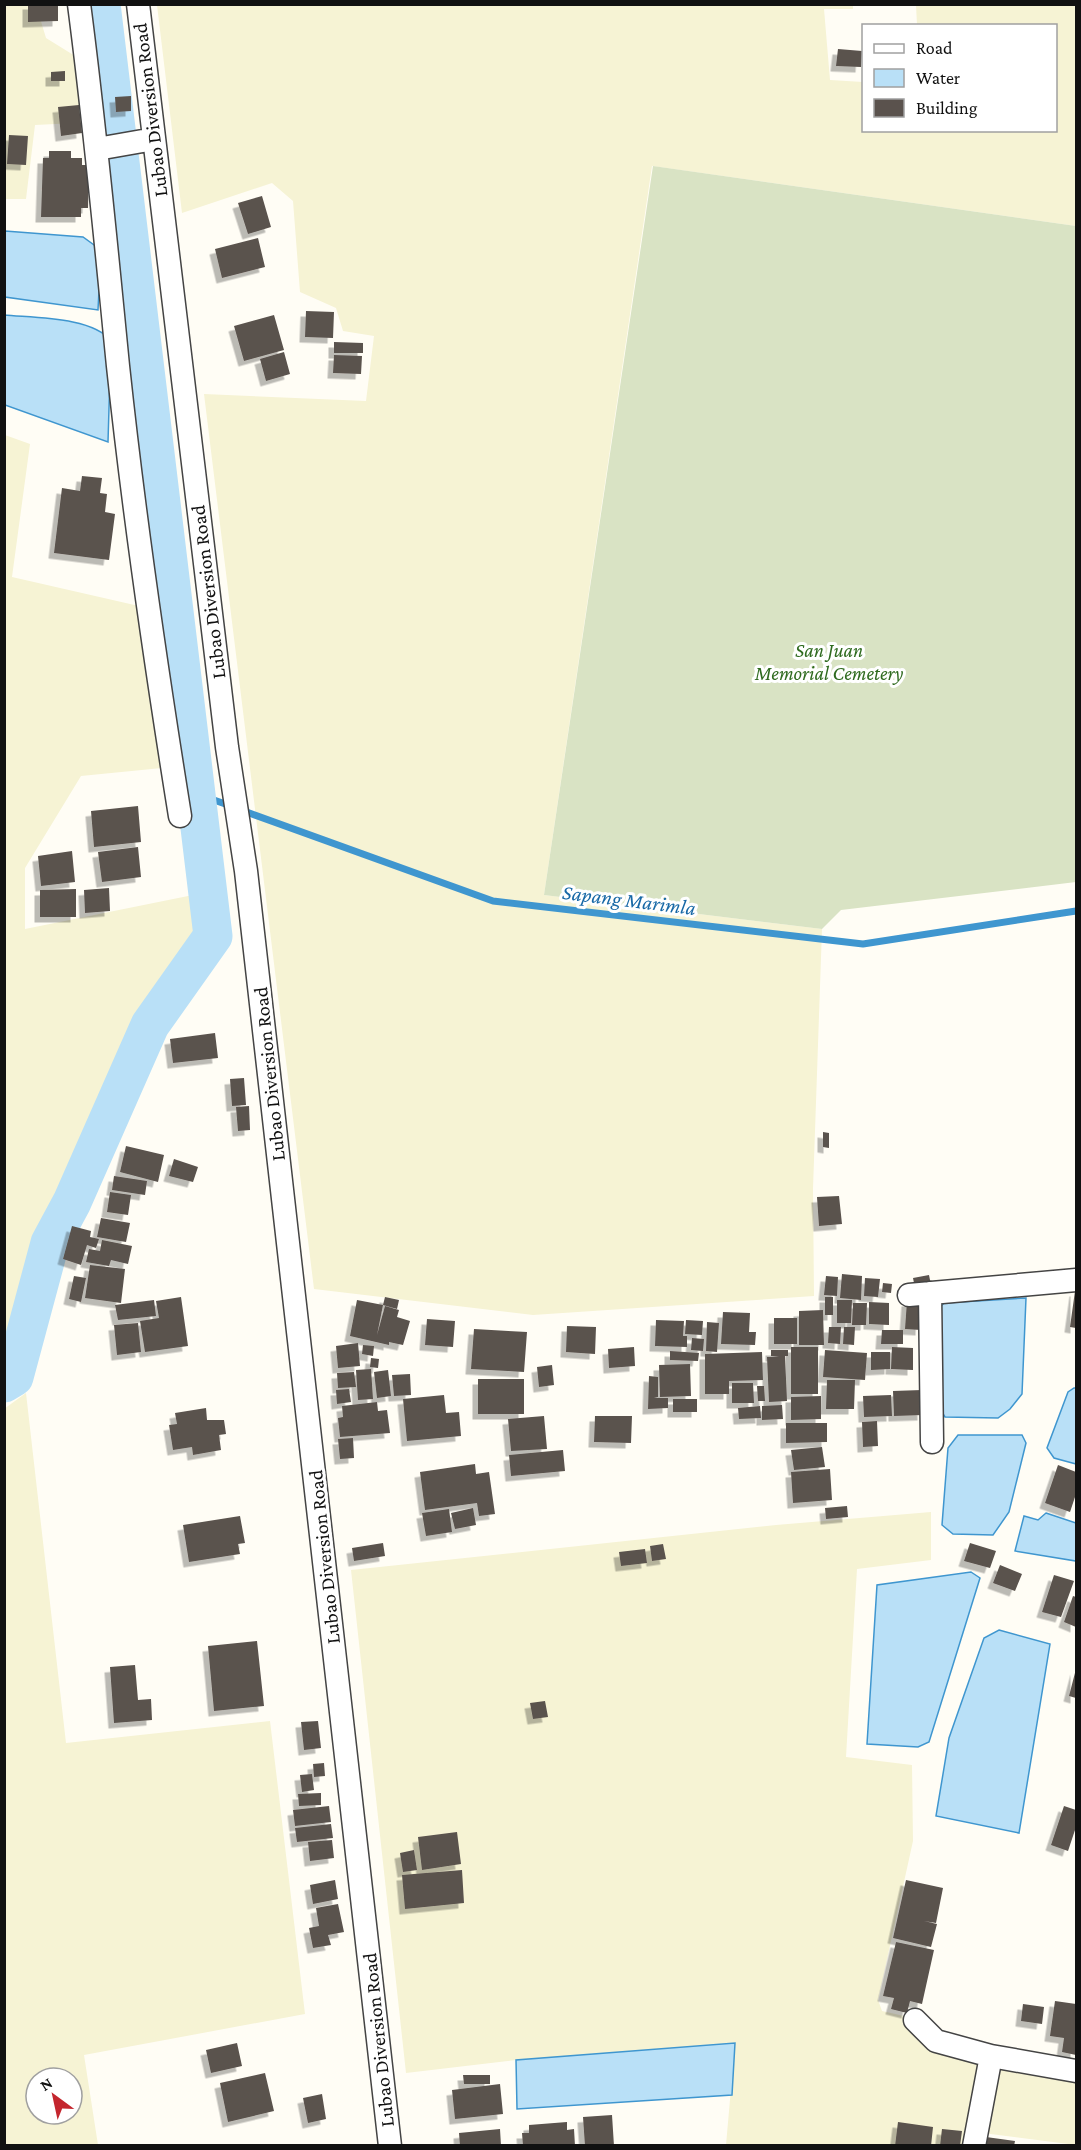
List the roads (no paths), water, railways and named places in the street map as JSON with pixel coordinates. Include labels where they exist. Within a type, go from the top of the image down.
[{"type":"street","points":[[79,4],[100,148],[118,367],[157,672],[180,816]]},
{"type":"street","name":"Lubao Diversion Road","points":[[138,4],[147,141],[227,747],[246,871],[390,2145]]},
{"type":"street","points":[[100,148],[147,141]]},
{"type":"street","points":[[932,1442],[920,1294],[1077,1280]]},
{"type":"street","points":[[915,2020],[936,2041],[991,2056],[1077,2072]]},
{"type":"street","points":[[974,2145],[991,2056]]},
{"type":"water","points":[[5,231],[83,237],[101,250],[98,310],[5,297]]},
{"type":"water","points":[[4,315],[77,323],[91,327],[111,341],[108,442],[5,405]]},
{"type":"water","points":[[1026,1298],[1022,1394],[1010,1409],[998,1418],[945,1417],[940,1409],[938,1309],[944,1303]]},
{"type":"water","points":[[1076,1388],[1076,1464],[1054,1458],[1047,1448],[1068,1392]]},
{"type":"water","points":[[958,1435],[1022,1435],[1026,1443],[1009,1512],[993,1535],[953,1534],[942,1525],[948,1448]]},
{"type":"water","points":[[1046,1513],[1076,1523],[1076,1561],[1015,1551],[1024,1516],[1038,1520]]},
{"type":"water","points":[[971,1572],[980,1578],[929,1742],[918,1747],[867,1744],[877,1585]]},
{"type":"water","points":[[999,1630],[1050,1644],[1019,1833],[936,1816],[949,1738],[984,1638]]},
{"type":"water","points":[[735,2043],[732,2095],[517,2109],[516,2060]]},
{"type":"waterway","points":[[4,1383],[14,1377],[50,1243],[72,1202],[150,1025],[213,936],[101,4]]},
{"type":"waterway","name":"Sapang Marimla","points":[[194,793],[231,806]]},
{"type":"waterway","name":"Sapang Marimla","points":[[241,810],[493,901],[863,944],[1076,911]]},
{"type":"park label","name":"San Juan Memorial Cemetery","points":[[829,662]]}]
